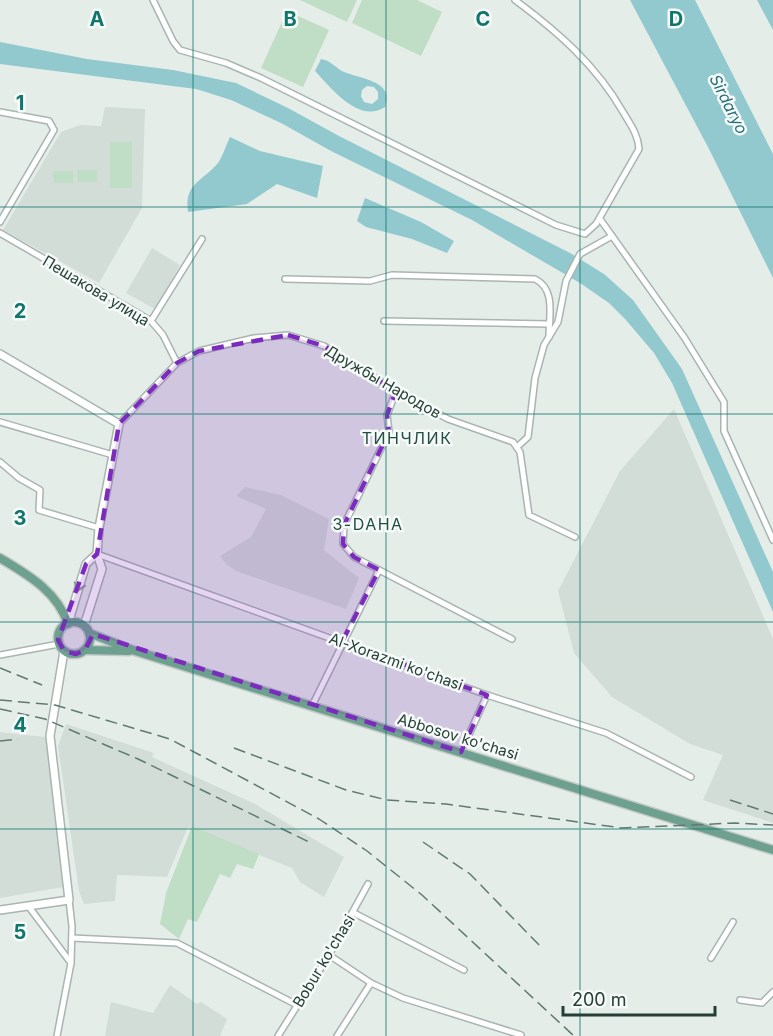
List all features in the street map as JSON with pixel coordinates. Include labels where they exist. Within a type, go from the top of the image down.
[{"type":"main road","points":[[0,558],[39,582],[63,611],[68,624]]},
{"type":"main road","points":[[76,622],[86,629],[90,642],[85,650],[76,654],[62,648],[60,630],[76,622]]},
{"type":"main road","name":"Abbosov ko'chasi","points":[[86,629],[135,651],[773,850]]},
{"type":"main road","name":"Abbosov ko'chasi","points":[[85,650],[135,651]]},
{"type":"street","points":[[153,0],[173,41],[180,50],[226,63],[261,78],[556,225],[585,234],[600,219],[639,149],[638,138],[607,84],[573,46],[515,0]]},
{"type":"street","points":[[0,112],[49,121],[54,130],[0,222]]},
{"type":"street","points":[[600,219],[684,337],[724,402],[724,431],[773,540]]},
{"type":"street","name":"Пешакова улица","points":[[0,233],[151,321],[163,335],[177,363]]},
{"type":"street","points":[[575,537],[529,515],[520,452],[517,447],[528,437],[535,378],[544,345],[558,322],[566,281],[580,254],[612,236]]},
{"type":"street","points":[[151,321],[202,239]]},
{"type":"street","points":[[285,279],[370,281],[392,275],[528,278],[542,282],[548,288],[549,337]]},
{"type":"street","points":[[384,321],[549,324]]},
{"type":"street","name":"Дружбы Народов","points":[[119,424],[177,363],[199,351],[225,343],[288,335],[324,346],[396,391],[448,419],[504,438],[517,447]]},
{"type":"street","points":[[0,354],[119,424],[99,528],[97,554],[102,569],[86,629]]},
{"type":"street","points":[[396,391],[387,415],[389,432],[344,525],[343,544],[354,557],[512,639]]},
{"type":"street","points":[[0,422],[113,455]]},
{"type":"street","points":[[0,462],[19,478],[40,490],[39,510],[99,528]]},
{"type":"street","points":[[68,624],[86,564],[97,554]]},
{"type":"street","name":"Al-Xorazmi ko'chasi","points":[[97,554],[487,695],[606,733],[691,777]]},
{"type":"street","points":[[312,706],[379,570]]},
{"type":"street","points":[[0,655],[62,648],[50,736],[72,938],[70,963],[57,1036]]},
{"type":"street","points":[[461,752],[487,695]]},
{"type":"street","name":"Bobur ko'chasi","points":[[278,1036],[354,913],[368,884]]},
{"type":"street","points":[[0,910],[69,900]]},
{"type":"street","points":[[29,907],[70,963]]},
{"type":"street","points":[[354,913],[464,970]]},
{"type":"street","points":[[711,958],[733,922]]},
{"type":"street","points":[[72,938],[177,943],[297,1005]]},
{"type":"street","points":[[329,955],[371,984],[403,998],[521,1035]]},
{"type":"street","points":[[337,1036],[371,984]]},
{"type":"street","points":[[740,1000],[762,1003],[773,993]]},
{"type":"highlighted area","points":[[288,335],[324,346],[396,391],[387,415],[389,432],[344,525],[343,544],[354,557],[379,570],[342,642],[487,695],[461,752],[93,634],[85,650],[76,654],[64,651],[58,640],[86,564],[97,554],[119,424],[177,363],[199,351]]},
{"type":"shaded area","points":[[105,107],[145,109],[142,208],[99,283],[3,230],[61,132],[80,125],[101,126]]},
{"type":"shaded area","points":[[152,248],[180,265],[155,309],[126,293]]},
{"type":"shaded area","points":[[674,409],[773,639],[773,823],[703,800],[723,755],[690,744],[612,697],[574,653],[558,591],[620,471]]},
{"type":"shaded area","points":[[245,487],[281,495],[329,519],[324,550],[359,578],[346,609],[236,571],[226,564],[220,556],[251,537],[266,509],[236,496]]},
{"type":"shaded area","points":[[66,724],[154,753],[152,757],[253,803],[344,857],[324,897],[300,882],[292,868],[188,827],[167,877],[117,875],[115,901],[84,904],[79,891],[58,746]]},
{"type":"shaded area","points":[[0,732],[53,738],[69,886],[0,898]]},
{"type":"shaded area","points":[[170,985],[197,1004],[201,1002],[227,1019],[220,1036],[105,1036],[111,1002],[153,1013]]},
{"type":"green space","points":[[300,0],[357,0],[347,22]]},
{"type":"green space","points":[[362,0],[417,0],[442,12],[421,56],[352,23]]},
{"type":"green space","points":[[287,11],[329,30],[303,87],[261,68]]},
{"type":"green space","points":[[110,142],[132,142],[132,188],[110,188]]},
{"type":"green space","points":[[77,170],[97,170],[97,182],[78,182]]},
{"type":"green space","points":[[53,171],[73,171],[73,183],[54,183]]},
{"type":"green space","points":[[192,826],[259,854],[253,869],[237,864],[230,878],[220,874],[197,922],[188,919],[179,939],[160,924],[166,893]]},
{"type":"water","name":"Sirdaryo","points":[[630,0],[695,0],[773,154],[773,278],[709,149]]},
{"type":"water","points":[[757,0],[773,0],[773,30]]},
{"type":"water","points":[[0,42],[87,59],[173,70],[236,83],[570,253],[604,274],[633,300],[682,369],[773,572],[773,612],[672,383],[654,353],[609,303],[580,283],[472,220],[231,100],[196,89],[0,64]]},
{"type":"water","points":[[321,59],[330,62],[342,71],[374,82],[385,91],[387,98],[385,107],[375,111],[356,108],[338,95],[315,71]],"holes":[[[367,86],[374,87],[378,92],[378,99],[372,104],[364,102],[361,96],[362,90]]]},
{"type":"water","points":[[230,137],[260,151],[323,166],[317,198],[277,184],[247,204],[188,212],[187,202],[192,189],[218,163]]},
{"type":"water","points":[[365,198],[421,222],[454,241],[447,253],[412,239],[366,227],[357,221]]},
{"type":"railway","points":[[0,668],[42,685]]},
{"type":"railway","points":[[0,700],[55,705],[170,739],[319,819],[367,851],[422,895],[574,1036]]},
{"type":"railway","points":[[0,709],[45,719],[138,759],[309,842]]},
{"type":"railway","points":[[0,741],[18,739]]},
{"type":"railway","points":[[234,748],[346,790],[387,800],[446,804],[622,828],[735,823],[773,825]]},
{"type":"railway","points":[[730,800],[773,814]]},
{"type":"railway","points":[[423,842],[470,874],[542,948]]},
{"type":"district","name":"ТИНЧЛИК","points":[[407,438]]},
{"type":"district","name":"3-DAHA","points":[[368,524]]}]
